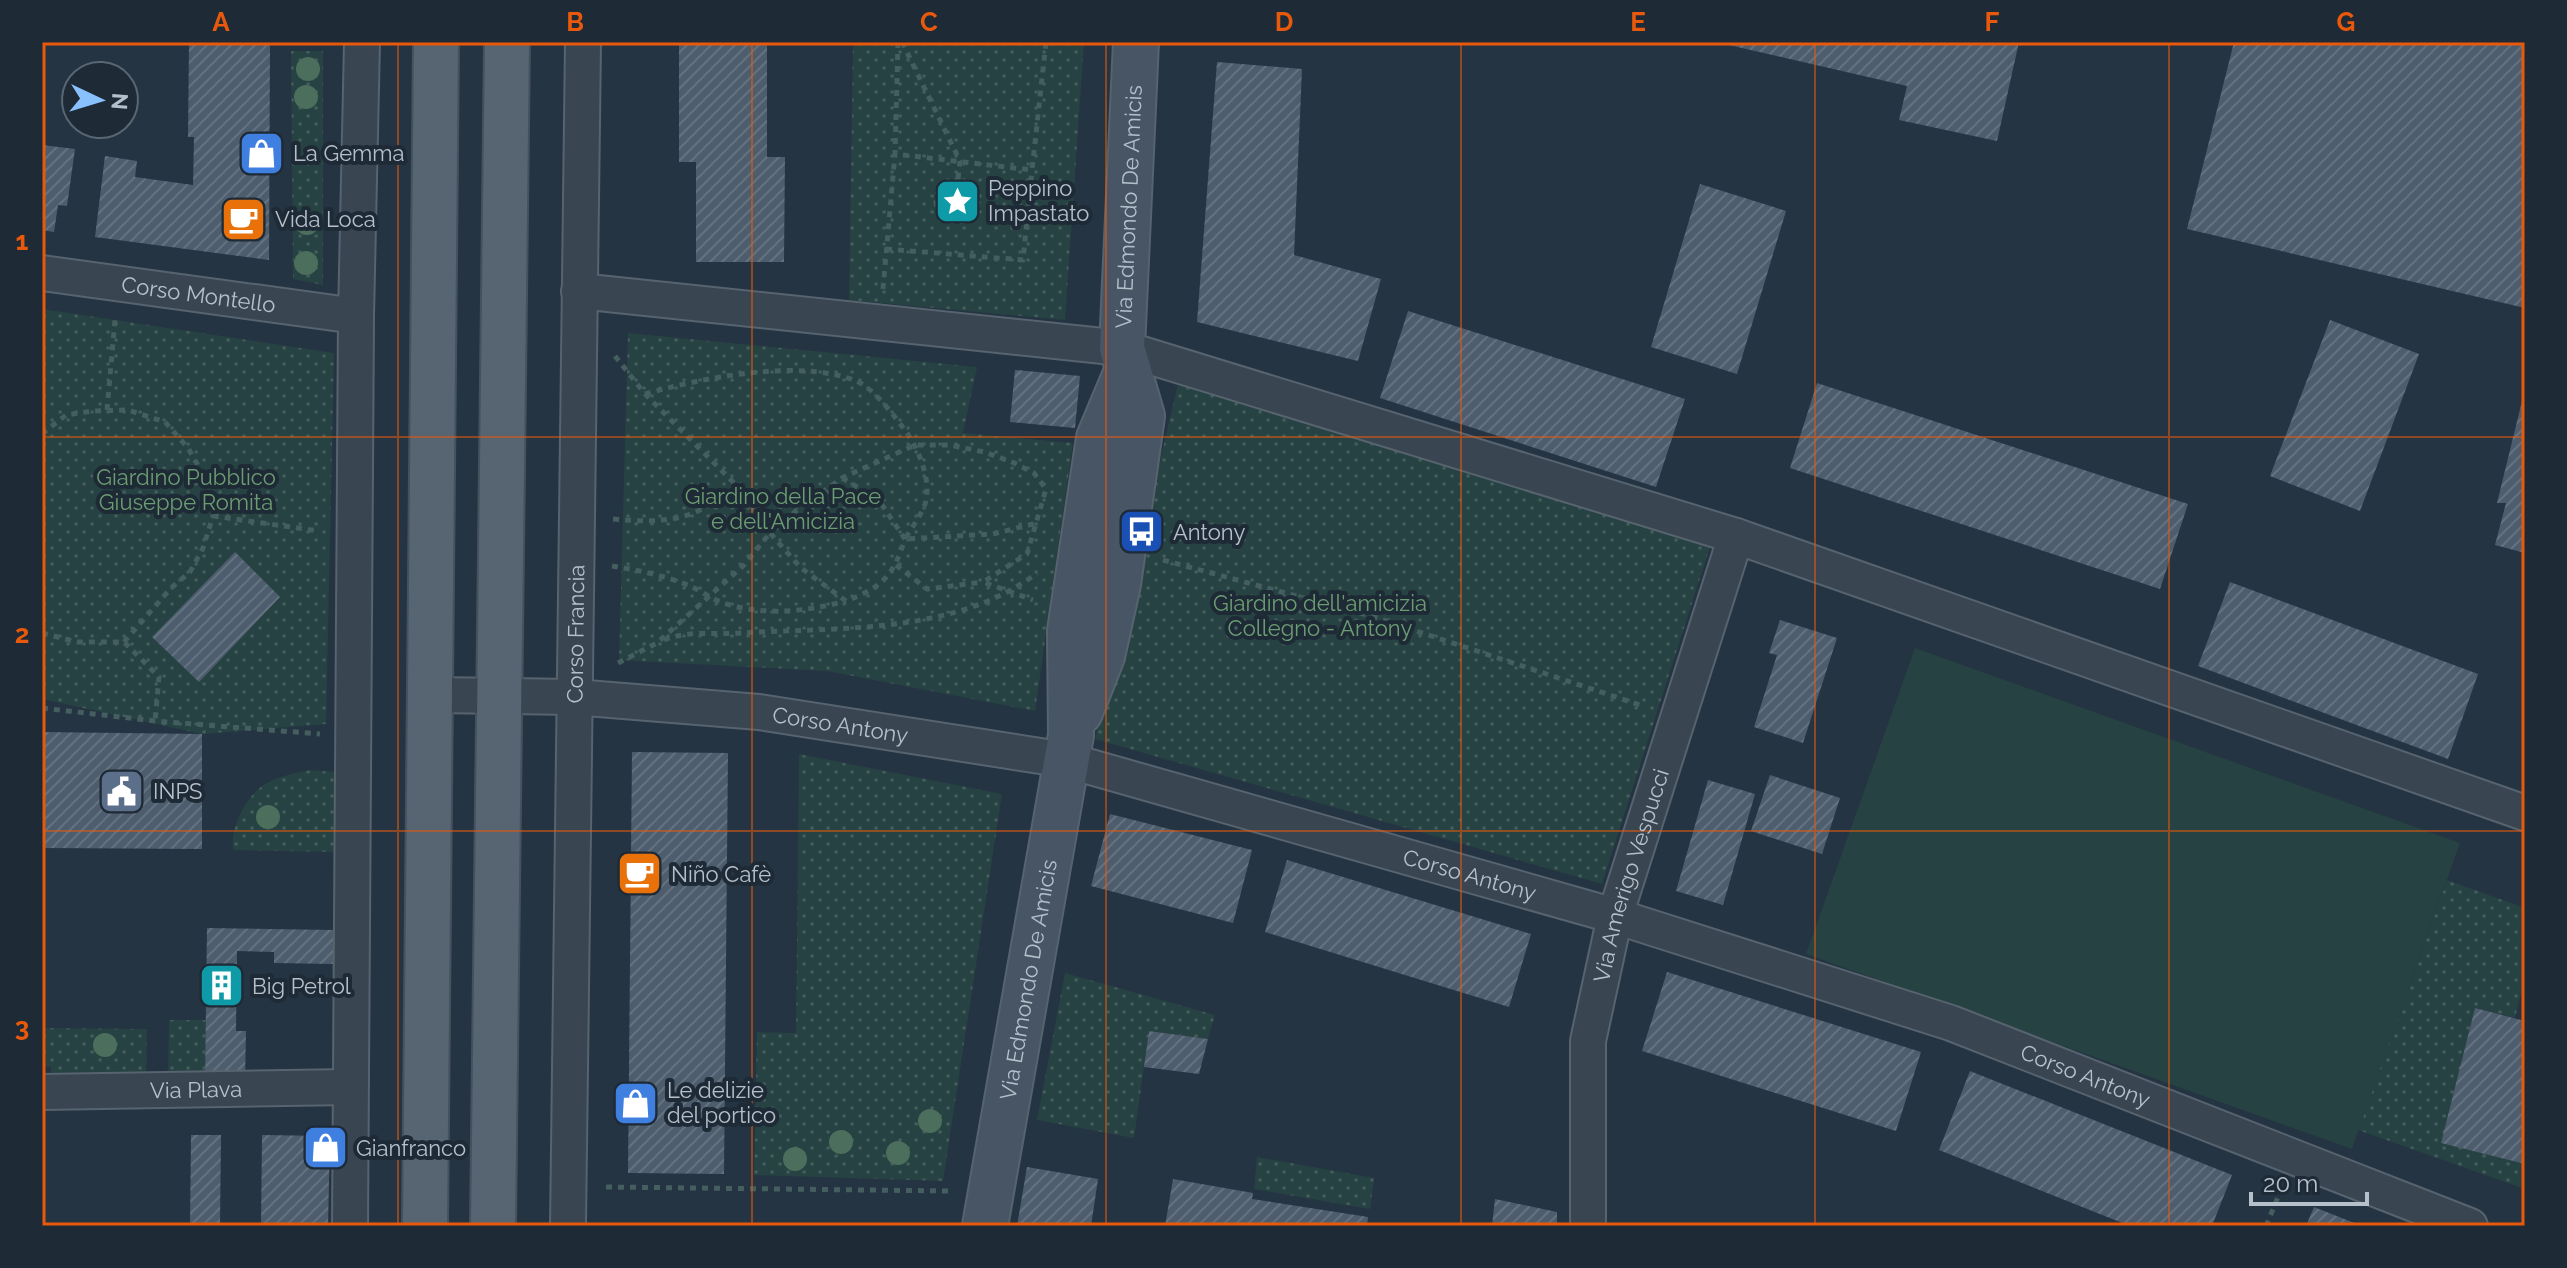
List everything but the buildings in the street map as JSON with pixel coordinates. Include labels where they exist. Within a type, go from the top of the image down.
[{"type":"main road","points":[[425,1226],[436,42]]},
{"type":"main road","points":[[493,1226],[507,42]]},
{"type":"street","points":[[350,1226],[356,316],[362,42]]},
{"type":"street","name":"Corso Francia","points":[[568,1226],[583,42]]},
{"type":"street","name":"Via Edmondo De Amicis","points":[[989,1208],[1069,748],[1070,631],[1099,438],[1125,358],[1136,42]]},
{"type":"street","name":"Corso Montello","points":[[42,273],[356,316]]},
{"type":"street","points":[[579,291],[880,322],[1125,358],[1736,536],[2525,813]]},
{"type":"street","name":"Via Amerigo Vespucci","points":[[1588,1226],[1588,1041],[1615,916],[1736,536]]},
{"type":"street","name":"Corso Antony","points":[[430,695],[501,696],[574,685],[759,712],[1069,748],[1951,1023],[2470,1226]]},
{"type":"street","name":"Via Plava","points":[[42,1092],[350,1087]]},
{"type":"path","points":[[880,322],[895,154],[900,42]]},
{"type":"path","points":[[900,42],[960,161],[958,179]]},
{"type":"path","points":[[886,249],[1023,260],[1046,42]]},
{"type":"path","points":[[895,154],[1032,170]]},
{"type":"path","points":[[958,179],[971,184],[978,196],[972,215],[961,221],[947,219],[936,202],[940,189],[958,179]]},
{"type":"path","points":[[107,410],[118,283]]},
{"type":"path","points":[[579,336],[608,348],[645,394],[743,492],[770,533],[801,568],[846,601]]},
{"type":"path","points":[[576,567],[611,566],[634,570],[689,586],[722,602],[773,611],[820,608],[873,590],[896,565],[905,539],[924,507],[926,481],[915,445],[890,410],[858,381],[822,373],[786,370],[685,383],[645,394]]},
{"type":"path","points":[[42,434],[66,415],[128,410],[165,422],[188,448],[208,483],[213,516],[203,548],[190,572],[171,588],[124,642]]},
{"type":"path","points":[[657,643],[744,565],[770,533],[796,511],[842,478],[915,445],[950,445],[984,452],[1034,473],[1046,489],[1027,554],[983,582],[927,589],[896,565]]},
{"type":"path","points":[[842,478],[878,499],[905,539]]},
{"type":"path","points":[[576,516],[655,521],[692,515],[707,508],[736,485]]},
{"type":"path","points":[[213,516],[354,536]]},
{"type":"path","points":[[905,539],[993,534],[1037,523]]},
{"type":"path","points":[[1158,558],[1371,616],[1648,708]]},
{"type":"path","points":[[574,685],[679,634],[890,626],[948,614],[1008,593],[1047,566]]},
{"type":"path","points":[[983,582],[1037,601]]},
{"type":"path","points":[[42,633],[77,642],[124,642],[159,677],[155,721]]},
{"type":"path","points":[[42,708],[155,721],[353,736]]},
{"type":"path","points":[[569,1186],[989,1208]]},
{"type":"green space","points":[[853,42],[1084,42],[1065,320],[849,300]]},
{"type":"green space","points":[[291,51],[323,51],[323,285],[293,279]]},
{"type":"green space","name":"Giardino Pubblico Giuseppe Romita","points":[[42,309],[334,353],[326,724],[202,734],[42,699]]},
{"type":"green space","name":"Giardino della Pace e dell'Amicizia","points":[[628,333],[977,367],[963,433],[1073,443],[1035,711],[827,671],[619,660]]},
{"type":"green space","name":"Giardino dell'amicizia Collegno - Antony","points":[[1178,384],[1710,547],[1602,884],[1095,739]]},
{"type":"green space","points":[[1915,648],[2460,843],[2352,1149],[1806,954]]},
{"type":"green space","points":[[799,754],[1002,794],[943,1181],[754,1175],[757,1032],[796,1033]]},
{"type":"green space","points":[[311,770],[335,772],[334,852],[233,850],[237,821],[253,795],[273,780]]},
{"type":"green space","points":[[2447,880],[2525,908],[2525,978],[2515,1018],[2475,1008],[2442,1143],[2525,1164],[2525,1189],[2358,1130]]},
{"type":"green space","points":[[1065,973],[1215,1015],[1208,1039],[1149,1031],[1134,1138],[1037,1120]]},
{"type":"green space","points":[[169,1020],[206,1020],[205,1080],[168,1079]]},
{"type":"green space","points":[[42,1028],[147,1029],[146,1079],[51,1078],[51,1067],[42,1067]]},
{"type":"green space","points":[[1257,1157],[1374,1178],[1370,1209],[1254,1189]]},
{"type":"place","name":"La Gemma","points":[[262,153]]},
{"type":"place","name":"Peppino Impastato","points":[[957,201]]},
{"type":"place","name":"Vida Loca","points":[[244,219]]},
{"type":"place","name":"Antony","points":[[1142,532]]},
{"type":"place","name":"INPS","points":[[122,791]]},
{"type":"place","name":"Niño Cafè","points":[[640,874]]},
{"type":"place","name":"Big Petrol","points":[[221,986]]},
{"type":"place","name":"Le delizie del portico","points":[[636,1103]]},
{"type":"place","name":"Gianfranco","points":[[325,1148]]}]
